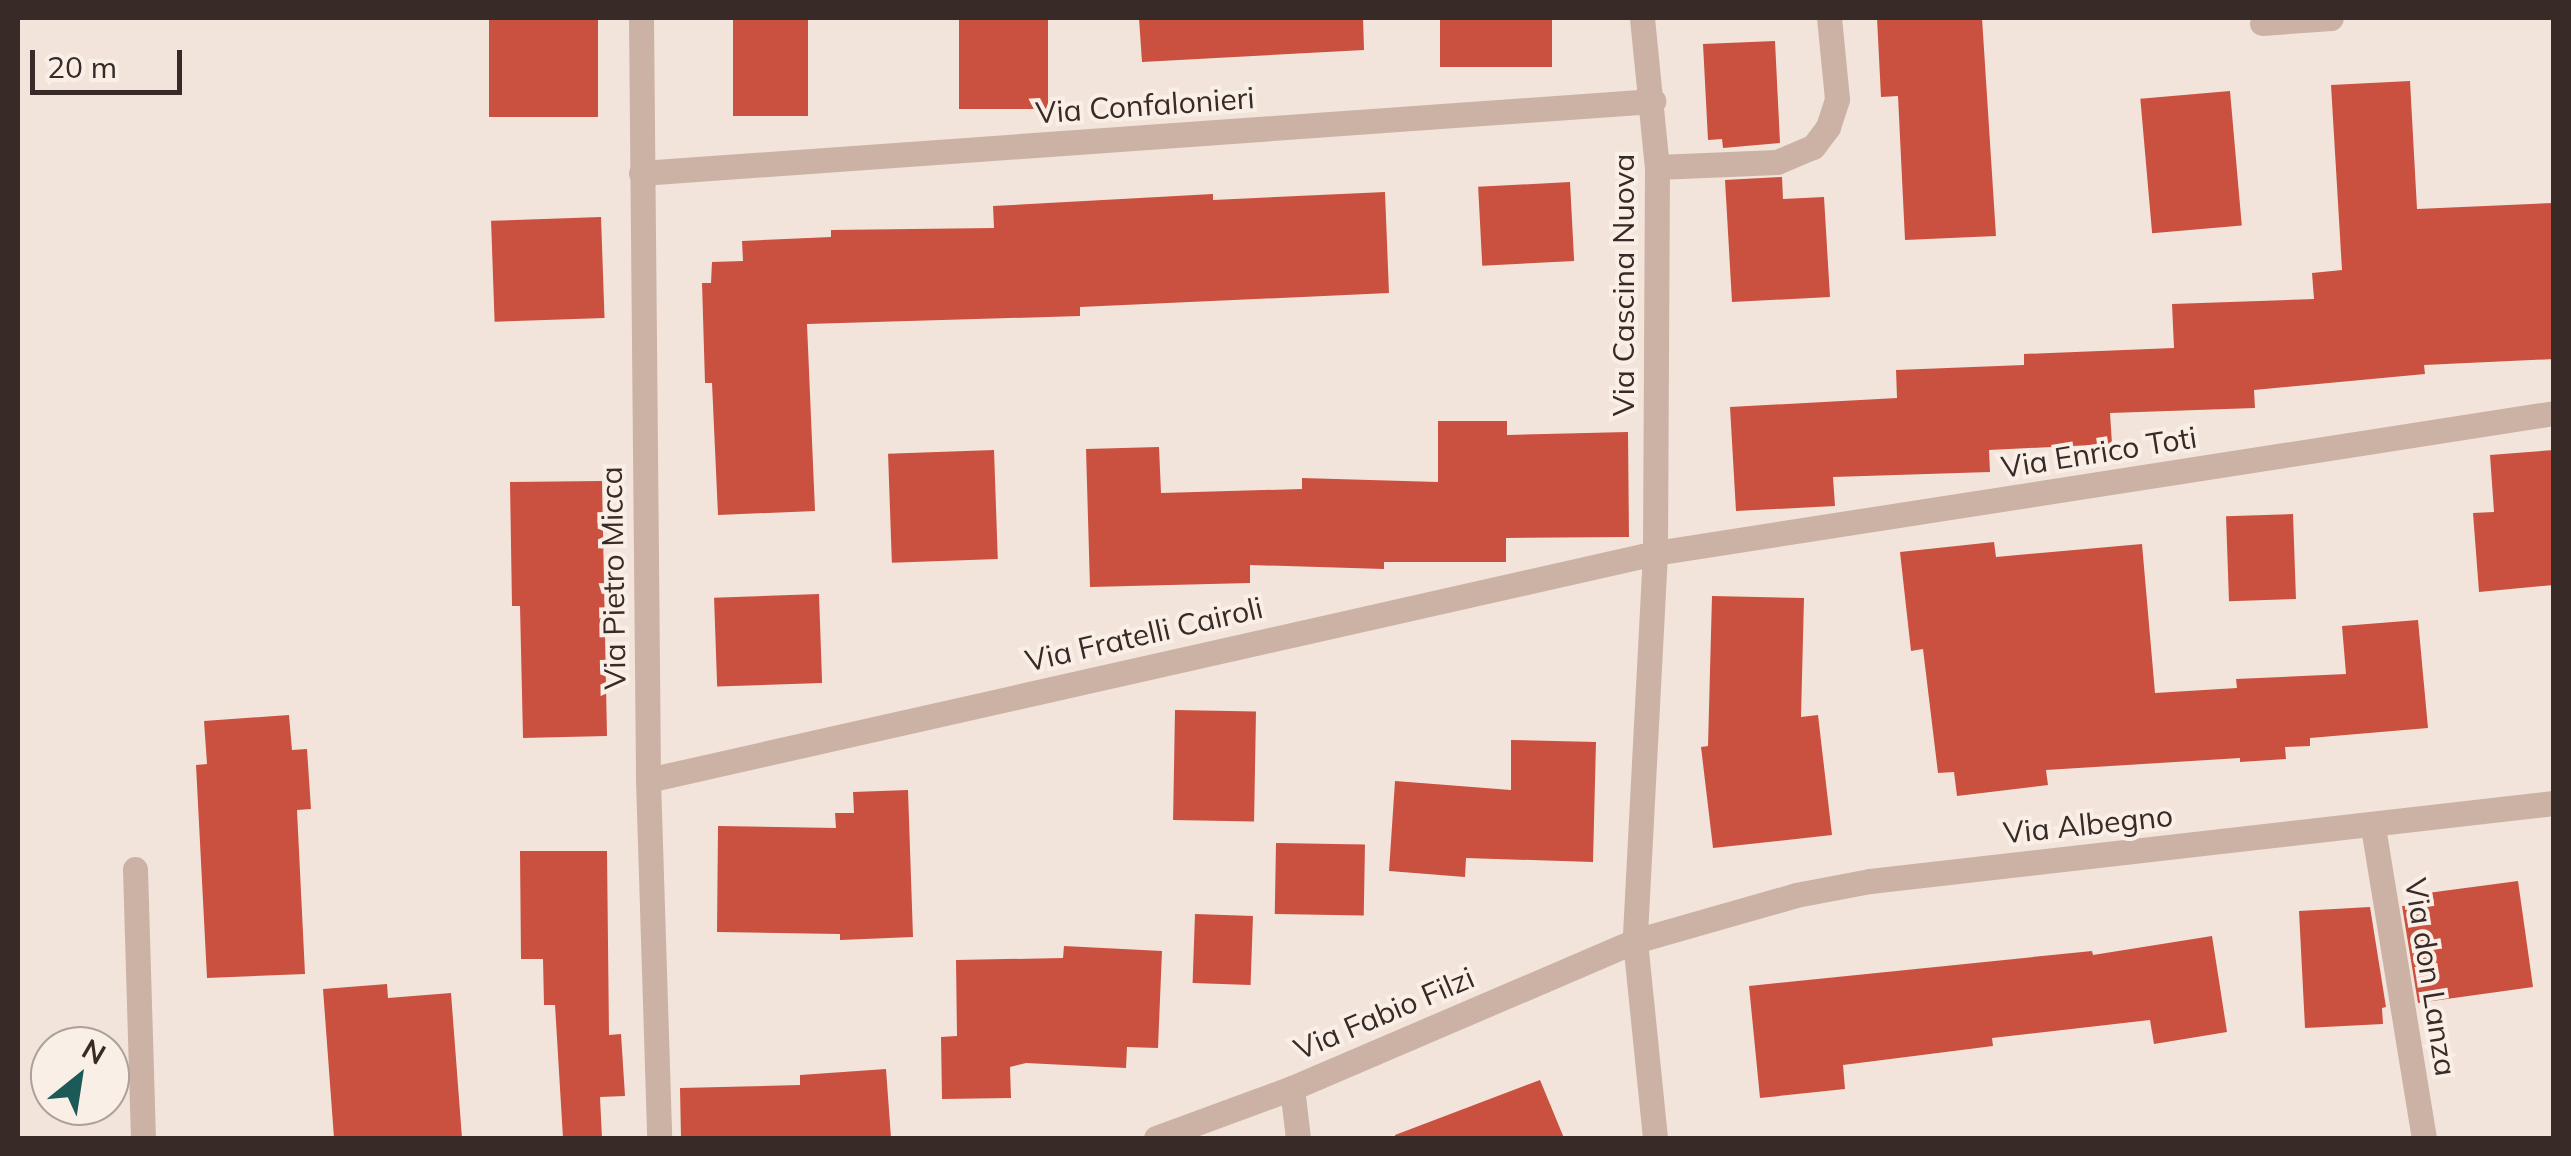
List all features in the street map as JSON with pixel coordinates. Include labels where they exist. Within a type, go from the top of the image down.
[{"type":"street","name":"Via Pietro Micca","points":[[641,18],[648,780],[659,1138]]},
{"type":"street","name":"Via Cascina Nuova","points":[[1642,18],[1653,101],[1656,167],[1655,552],[1634,941],[1654,1138]]},
{"type":"street","points":[[1656,167],[1777,162],[1813,147],[1828,127],[1837,99],[1829,18]]},
{"type":"street","points":[[2262,23],[2332,18]]},
{"type":"street","name":"Via Confalonieri","points":[[641,173],[1653,101]]},
{"type":"street","name":"Via Enrico Toti","points":[[1655,552],[2554,413]]},
{"type":"street","name":"Via Fratelli Cairoli","points":[[648,780],[1655,552]]},
{"type":"street","name":"Via Albegno","points":[[1634,941],[1750,907],[1870,880],[2372,827],[2554,803]]},
{"type":"street","name":"Via don Lanza","points":[[2372,827],[2424,1138]]},
{"type":"street","points":[[134,869],[142,1138]]},
{"type":"street","name":"Via Fabio Filzi","points":[[1156,1138],[1292,1088],[1634,941]]},
{"type":"street","points":[[1292,1088],[1298,1138]]},
{"type":"building","points":[[489,18],[598,18],[598,117],[489,117]]},
{"type":"building","points":[[733,18],[808,18],[808,116],[733,116]]},
{"type":"building","points":[[959,18],[1048,18],[1048,109],[959,109]]},
{"type":"building","points":[[1139,18],[1363,18],[1364,50],[1142,62]]},
{"type":"building","points":[[1440,18],[1552,18],[1552,67],[1440,67]]},
{"type":"building","points":[[1877,18],[1982,18],[1996,236],[1905,240],[1898,96],[1881,97]]},
{"type":"building","points":[[1775,41],[1780,143],[1723,148],[1722,139],[1708,140],[1703,44]]},
{"type":"building","points":[[2410,81],[2417,209],[2554,203],[2554,359],[2424,365],[2425,374],[2254,390],[2255,408],[2110,413],[2112,444],[1989,450],[1990,472],[1833,477],[1835,506],[1736,511],[1730,407],[1897,398],[1896,370],[2024,365],[2024,354],[2174,348],[2172,304],[2314,299],[2312,273],[2342,270],[2331,85]]},
{"type":"building","points":[[2230,91],[2242,225],[2152,233],[2140,99]]},
{"type":"building","points":[[1782,177],[1783,199],[1824,197],[1830,297],[1732,302],[1725,180]]},
{"type":"building","points":[[1570,182],[1574,261],[1482,266],[1478,187]]},
{"type":"building","points":[[1385,192],[1389,293],[1080,307],[1080,316],[807,324],[815,511],[718,515],[712,383],[705,383],[702,283],[711,283],[712,262],[743,261],[742,241],[831,237],[831,230],[994,228],[993,206],[1213,194],[1213,200]]},
{"type":"building","points":[[601,217],[605,318],[495,322],[491,221]]},
{"type":"building","points":[[1438,421],[1507,421],[1507,435],[1628,432],[1629,537],[1506,538],[1506,562],[1384,562],[1384,569],[1250,565],[1250,583],[1090,587],[1086,449],[1159,447],[1161,493],[1302,489],[1302,478],[1438,482]]},
{"type":"building","points":[[994,450],[998,559],[892,563],[888,454]]},
{"type":"building","points":[[2554,450],[2554,585],[2479,592],[2473,513],[2494,512],[2490,455]]},
{"type":"building","points":[[602,481],[607,736],[523,738],[520,606],[512,606],[510,482]]},
{"type":"building","points":[[2293,514],[2296,599],[2229,601],[2226,516]]},
{"type":"building","points":[[1994,542],[1996,557],[2142,544],[2155,693],[2237,688],[2236,679],[2346,674],[2342,626],[2418,620],[2428,728],[2310,738],[2310,746],[2285,747],[2286,759],[2240,762],[2240,758],[2046,770],[2048,785],[1957,796],[1954,772],[1938,773],[1923,649],[1911,651],[1900,552]]},
{"type":"building","points":[[819,594],[822,683],[717,687],[714,598]]},
{"type":"building","points":[[1712,596],[1804,598],[1801,717],[1818,715],[1832,835],[1713,848],[1701,747],[1708,746]]},
{"type":"building","points":[[1175,710],[1256,711],[1254,821],[1173,820]]},
{"type":"building","points":[[289,715],[292,750],[307,749],[311,809],[297,810],[305,974],[207,978],[196,765],[207,764],[204,721]]},
{"type":"building","points":[[1511,740],[1596,742],[1593,862],[1466,858],[1465,877],[1389,871],[1395,781],[1511,790]]},
{"type":"building","points":[[908,790],[913,937],[840,940],[840,934],[717,932],[718,826],[836,828],[835,813],[854,813],[853,792]]},
{"type":"building","points":[[1276,843],[1365,845],[1364,916],[1275,914]]},
{"type":"building","points":[[520,851],[607,851],[609,1035],[621,1034],[625,1096],[600,1097],[602,1138],[563,1138],[555,1005],[544,1005],[543,959],[521,959]]},
{"type":"building","points":[[2518,881],[2533,987],[2418,1003],[2402,906],[2421,905],[2420,894]]},
{"type":"building","points":[[2370,907],[2386,1007],[2382,1008],[2383,1024],[2305,1028],[2299,911]]},
{"type":"building","points":[[1195,914],[1253,916],[1251,985],[1193,983]]},
{"type":"building","points":[[2212,936],[2227,1032],[2154,1044],[2150,1020],[1992,1038],[1993,1046],[1843,1065],[1845,1089],[1760,1098],[1749,986],[2092,951],[2093,955]]},
{"type":"building","points":[[1064,946],[1162,951],[1158,1048],[1127,1047],[1126,1068],[1026,1063],[1010,1067],[1011,1098],[942,1099],[941,1037],[957,1036],[956,960],[1063,958]]},
{"type":"building","points":[[387,984],[388,998],[451,993],[462,1138],[334,1138],[323,989]]},
{"type":"building","points":[[886,1069],[891,1138],[681,1138],[680,1088],[800,1085],[800,1075]]},
{"type":"building","points":[[1540,1080],[1564,1138],[1395,1138],[1395,1135]]}]
